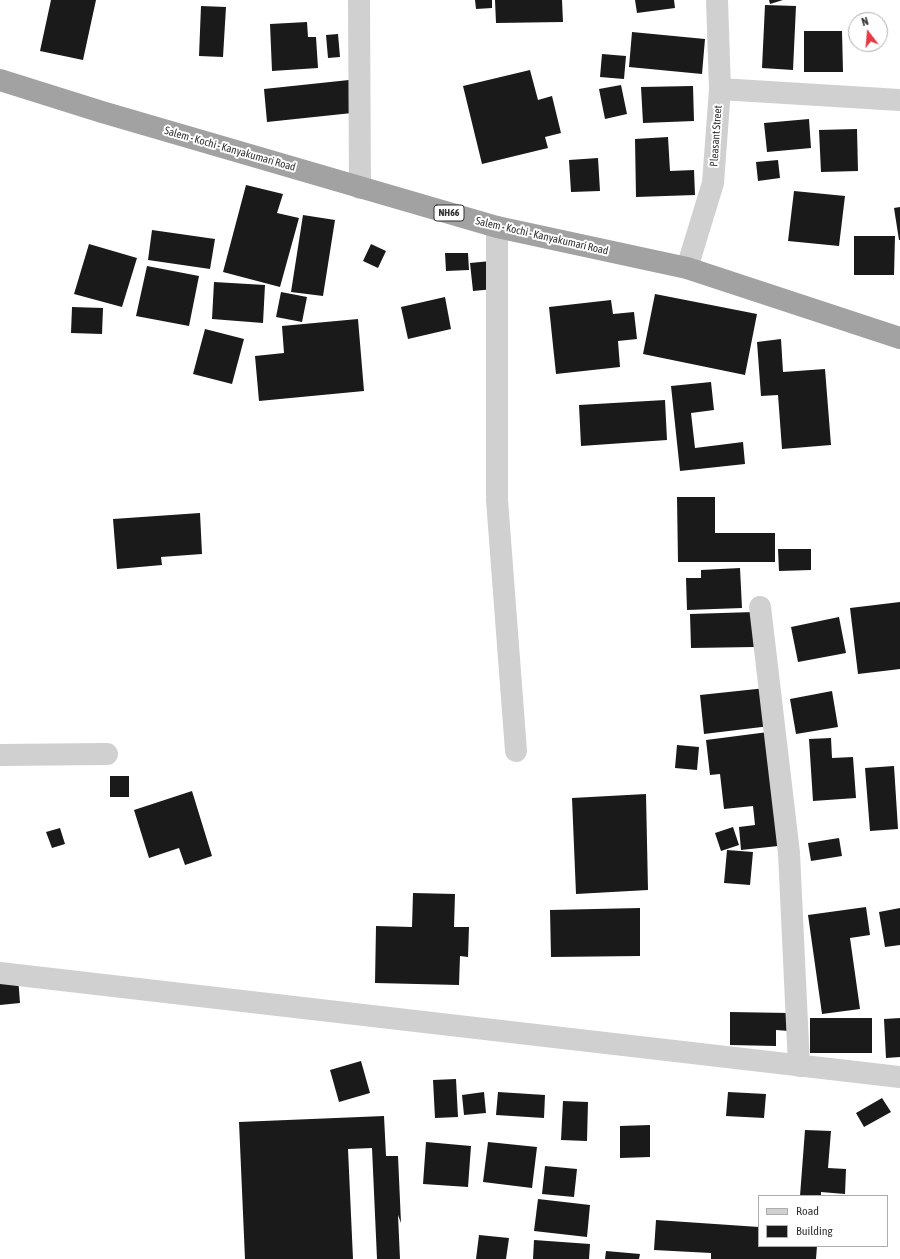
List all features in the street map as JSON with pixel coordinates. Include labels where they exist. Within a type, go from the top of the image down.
[{"type":"highway","name":"Salem - Kochi - Kanyakumari Road","points":[[0,80],[360,188],[497,227],[687,268],[900,338]]},
{"type":"street","points":[[359,0],[360,188]]},
{"type":"street","name":"Pleasant Street","points":[[687,268],[713,182],[720,89],[717,0]]},
{"type":"street","points":[[720,89],[900,100]]},
{"type":"street","points":[[497,227],[497,500],[516,751]]},
{"type":"street","points":[[760,607],[789,854],[799,1066]]},
{"type":"street","points":[[0,756],[107,754]]},
{"type":"street","points":[[0,973],[900,1077]]},
{"type":"building","points":[[51,0],[96,0],[83,60],[40,51]]},
{"type":"building","points":[[475,0],[492,0],[492,8],[476,9]]},
{"type":"building","points":[[495,0],[562,0],[563,22],[496,23]]},
{"type":"building","points":[[635,0],[674,0],[675,8],[637,13]]},
{"type":"building","points":[[769,0],[783,0],[770,4]]},
{"type":"building","points":[[765,5],[796,6],[793,70],[762,68]]},
{"type":"building","points":[[201,6],[226,7],[223,57],[199,56]]},
{"type":"building","points":[[307,22],[308,37],[316,37],[318,68],[272,71],[270,24]]},
{"type":"building","points":[[804,31],[842,31],[843,72],[804,72]]},
{"type":"building","points":[[632,32],[705,39],[702,74],[629,67]]},
{"type":"building","points":[[338,34],[340,57],[328,58],[326,35]]},
{"type":"building","points":[[602,54],[626,56],[624,79],[600,77]]},
{"type":"building","points":[[530,70],[538,100],[552,96],[561,133],[545,137],[548,148],[482,164],[463,86]]},
{"type":"building","points":[[349,80],[352,113],[267,122],[264,89]]},
{"type":"building","points":[[621,85],[627,114],[605,119],[599,89]]},
{"type":"building","points":[[693,86],[694,121],[643,123],[641,87]]},
{"type":"building","points":[[809,119],[811,148],[767,152],[764,123]]},
{"type":"building","points":[[857,129],[858,171],[821,172],[819,130]]},
{"type":"building","points":[[668,137],[670,171],[694,170],[695,195],[636,197],[635,139]]},
{"type":"building","points":[[598,158],[600,191],[571,192],[569,160]]},
{"type":"building","points":[[778,160],[780,178],[758,181],[756,162]]},
{"type":"building","points":[[246,185],[283,194],[277,213],[299,218],[280,287],[223,272]]},
{"type":"building","points":[[794,191],[845,196],[839,246],[788,241]]},
{"type":"building","points":[[900,207],[900,240],[899,240],[894,208]]},
{"type":"building","points":[[303,215],[335,220],[323,296],[291,292]]},
{"type":"building","points":[[152,230],[215,239],[210,269],[148,260]]},
{"type":"building","points":[[854,236],[895,236],[894,275],[854,275]]},
{"type":"building","points":[[89,244],[137,258],[122,307],[74,294]]},
{"type":"building","points":[[371,244],[386,251],[378,268],[363,261]]},
{"type":"building","points":[[445,253],[468,253],[469,270],[446,271]]},
{"type":"building","points":[[491,261],[494,289],[473,291],[470,263]]},
{"type":"building","points":[[147,266],[199,276],[189,326],[136,316]]},
{"type":"building","points":[[214,282],[265,285],[263,323],[212,319]]},
{"type":"building","points":[[281,292],[307,297],[302,322],[276,317]]},
{"type":"building","points":[[655,294],[757,314],[745,375],[643,354]]},
{"type":"building","points":[[445,297],[451,329],[408,339],[401,307]]},
{"type":"building","points":[[611,300],[613,314],[634,312],[637,339],[618,341],[620,367],[556,374],[549,307]]},
{"type":"building","points":[[72,307],[103,308],[102,334],[71,333]]},
{"type":"building","points":[[358,319],[364,391],[259,401],[255,356],[284,353],[282,326]]},
{"type":"building","points":[[205,329],[244,339],[232,384],[193,374]]},
{"type":"building","points":[[781,339],[783,372],[825,369],[831,445],[782,449],[778,395],[761,396],[757,342]]},
{"type":"building","points":[[711,382],[714,410],[691,413],[695,448],[743,442],[745,464],[680,471],[671,386]]},
{"type":"building","points":[[665,400],[667,440],[581,446],[579,405]]},
{"type":"building","points":[[677,497],[715,497],[715,533],[775,533],[775,562],[678,562]]},
{"type":"building","points":[[200,513],[202,554],[161,557],[162,565],[117,569],[113,519]]},
{"type":"building","points":[[778,549],[811,549],[811,570],[779,571]]},
{"type":"building","points":[[740,568],[742,608],[687,610],[686,578],[701,578],[701,570]]},
{"type":"building","points":[[900,602],[900,669],[858,674],[850,608]]},
{"type":"building","points":[[754,612],[755,647],[691,648],[690,614]]},
{"type":"building","points":[[839,617],[846,653],[798,662],[791,627]]},
{"type":"building","points":[[766,688],[770,726],[704,734],[700,695]]},
{"type":"building","points":[[832,691],[838,727],[796,734],[790,699]]},
{"type":"building","points":[[768,732],[778,846],[741,850],[739,827],[755,825],[753,806],[724,809],[720,774],[710,775],[706,740]]},
{"type":"building","points":[[831,738],[832,758],[853,757],[856,798],[813,801],[809,739]]},
{"type":"building","points":[[677,745],[699,747],[697,770],[675,768]]},
{"type":"building","points":[[894,766],[898,829],[870,831],[865,768]]},
{"type":"building","points":[[110,776],[129,776],[129,797],[110,797]]},
{"type":"building","points":[[192,791],[212,856],[185,865],[179,848],[149,858],[134,810]]},
{"type":"building","points":[[646,794],[648,890],[576,894],[572,798]]},
{"type":"building","points":[[733,827],[739,845],[721,851],[715,833]]},
{"type":"building","points":[[60,828],[65,844],[52,848],[46,832]]},
{"type":"building","points":[[839,838],[842,856],[811,861],[808,843]]},
{"type":"building","points":[[727,850],[753,852],[750,885],[724,883]]},
{"type":"building","points":[[413,893],[455,894],[454,927],[469,927],[468,957],[460,956],[459,985],[375,983],[376,926],[412,927]]},
{"type":"building","points":[[866,907],[870,935],[850,938],[860,1009],[822,1014],[808,915]]},
{"type":"building","points":[[640,908],[640,956],[551,957],[550,910]]},
{"type":"building","points":[[900,908],[900,945],[885,947],[879,912]]},
{"type":"building","points":[[18,976],[20,1003],[0,1005],[0,977]]},
{"type":"building","points":[[730,1012],[789,1013],[789,1031],[776,1030],[776,1046],[730,1045]]},
{"type":"building","points":[[810,1018],[872,1018],[872,1053],[810,1053]]},
{"type":"building","points":[[900,1018],[900,1057],[886,1058],[884,1019]]},
{"type":"building","points":[[361,1061],[370,1093],[339,1102],[330,1070]]},
{"type":"building","points":[[456,1079],[458,1117],[435,1118],[433,1080]]},
{"type":"building","points":[[484,1092],[486,1113],[464,1115],[462,1095]]},
{"type":"building","points":[[498,1092],[545,1095],[544,1118],[496,1115]]},
{"type":"building","points":[[728,1092],[766,1094],[764,1118],[726,1116]]},
{"type":"building","points":[[882,1098],[891,1112],[864,1127],[856,1113]]},
{"type":"building","points":[[563,1101],[588,1102],[587,1141],[561,1140]]},
{"type":"building","points":[[384,1116],[386,1156],[398,1156],[401,1223],[398,1215],[400,1259],[377,1259],[372,1148],[348,1149],[353,1259],[245,1259],[239,1122]]},
{"type":"building","points":[[650,1125],[650,1157],[620,1158],[620,1126]]},
{"type":"building","points":[[805,1130],[831,1131],[828,1168],[846,1169],[845,1194],[821,1192],[821,1195],[800,1195]]},
{"type":"building","points":[[426,1142],[471,1146],[468,1187],[423,1184]]},
{"type":"building","points":[[488,1142],[537,1147],[532,1188],[483,1182]]},
{"type":"building","points":[[545,1166],[577,1169],[574,1197],[542,1194]]},
{"type":"building","points":[[538,1199],[590,1205],[587,1237],[534,1231]]},
{"type":"building","points":[[656,1220],[758,1227],[758,1247],[817,1247],[816,1259],[711,1259],[711,1253],[654,1250]]},
{"type":"building","points":[[479,1235],[509,1238],[506,1259],[476,1259]]},
{"type":"building","points":[[534,1240],[590,1244],[589,1259],[533,1259]]},
{"type":"building","points":[[606,1251],[640,1254],[639,1259],[605,1259]]}]
